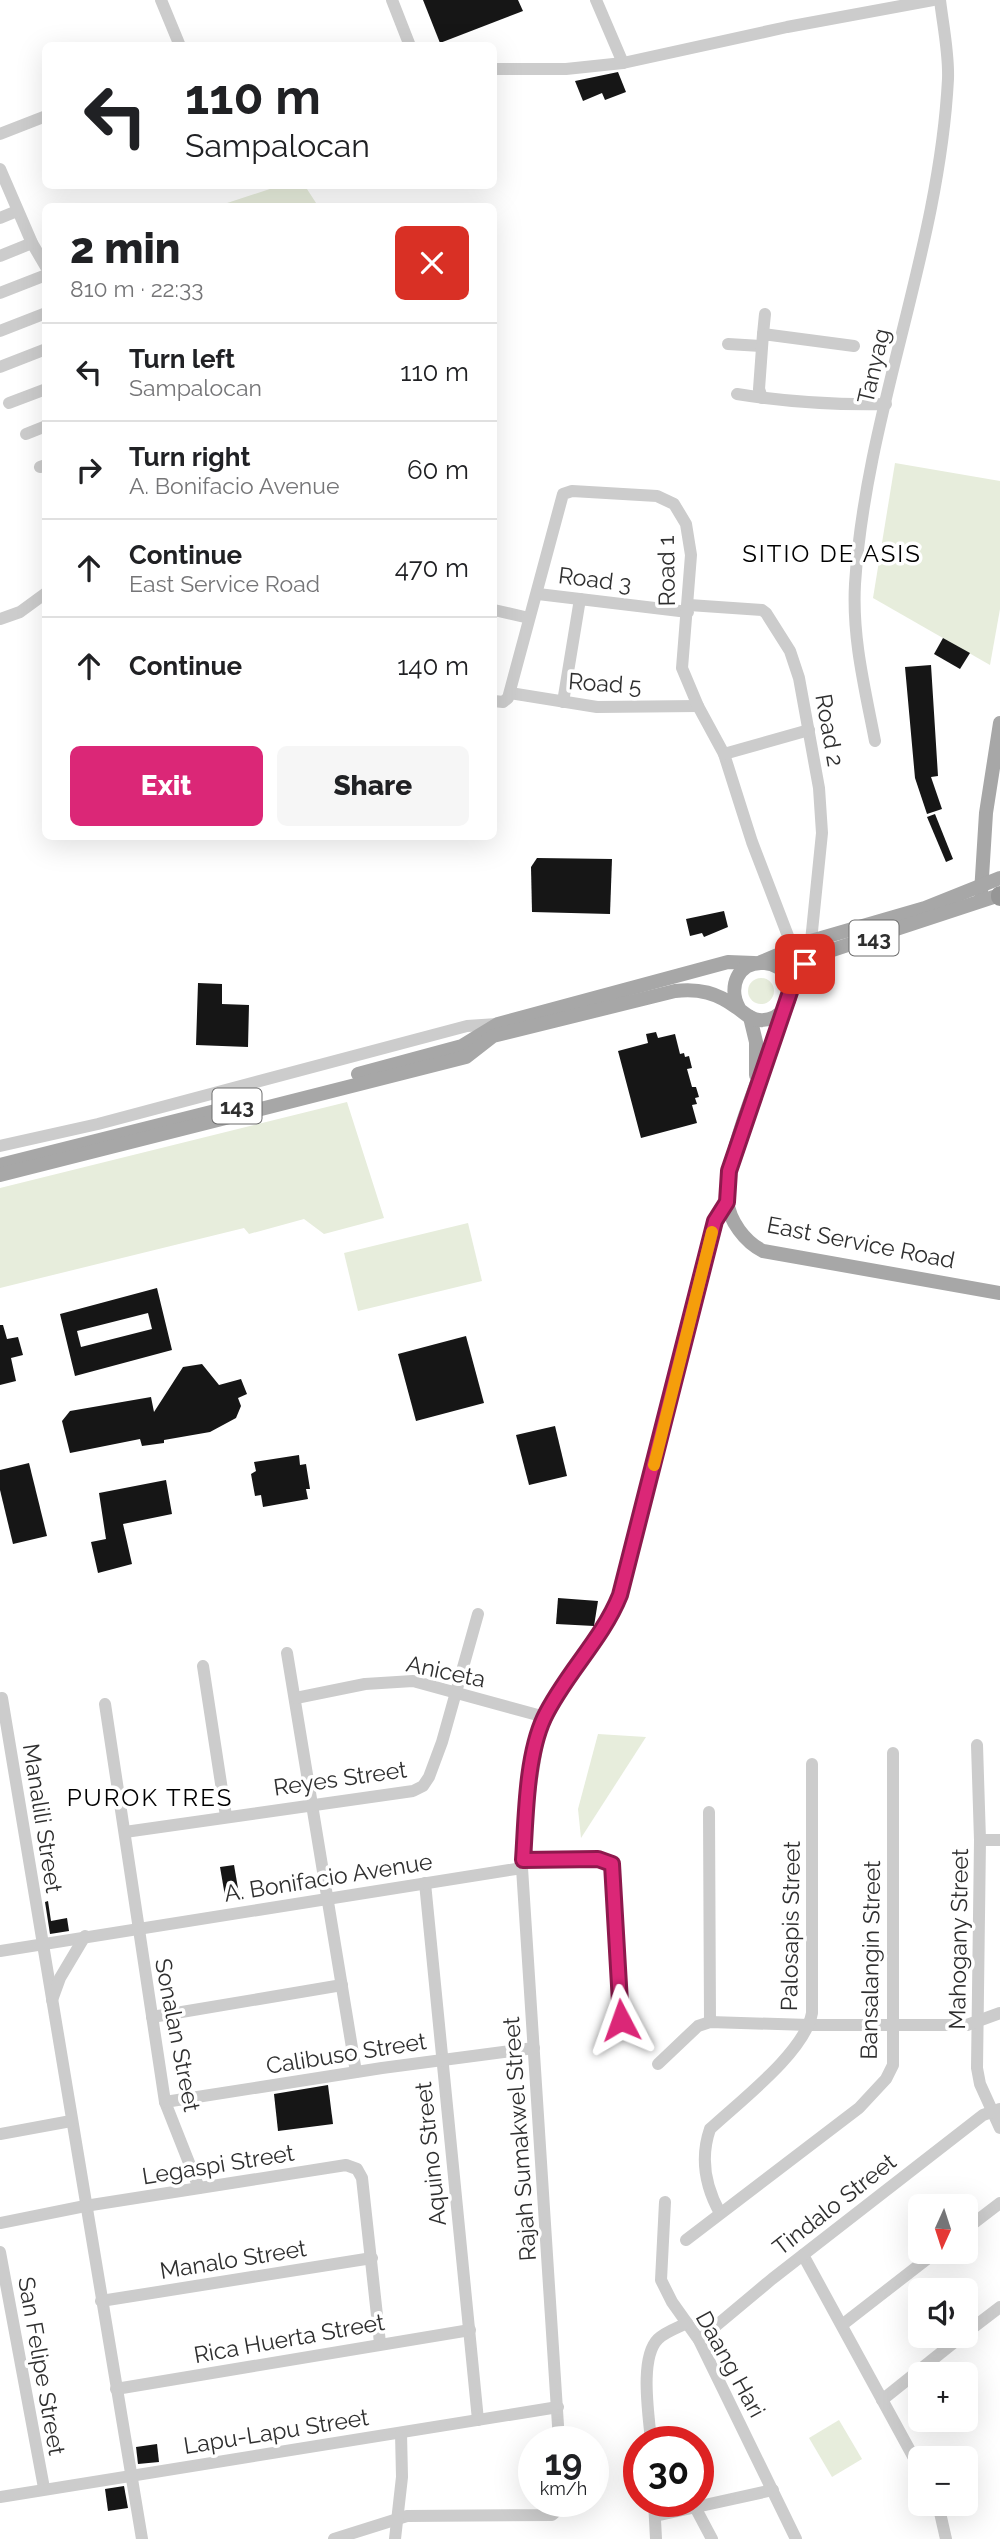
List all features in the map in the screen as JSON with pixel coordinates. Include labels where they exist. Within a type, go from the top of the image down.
[{"type":"main road","points":[[981,901],[986,813],[1000,723]]},
{"type":"main road","name":"143","points":[[744,1013],[733,990],[735,980],[740,972],[757,963],[811,941],[880,922],[1000,878]]},
{"type":"main road","name":"143","points":[[787,1006],[797,974],[817,955],[1000,894]]},
{"type":"main road","name":"143","points":[[0,1165],[462,1046],[498,1024],[728,962],[757,963]]},
{"type":"main road","points":[[757,963],[776,966],[784,972],[791,989]]},
{"type":"main road","name":"143","points":[[0,1175],[466,1057],[494,1036],[675,991],[691,989],[712,993],[744,1013]]},
{"type":"main road","points":[[744,1013],[761,1020],[772,1019],[787,1006]]},
{"type":"main road","points":[[727,1202],[729,1171],[787,1006]]},
{"type":"main road","points":[[744,1013],[757,1052],[756,1090]]},
{"type":"main road","name":"East Service Road","points":[[727,1202],[735,1223],[745,1237],[763,1251],[1000,1293]]},
{"type":"street","points":[[161,0],[178,42]]},
{"type":"street","points":[[393,0],[409,42]]},
{"type":"street","points":[[596,0],[623,63]]},
{"type":"street","points":[[497,69],[566,69],[623,63],[787,27],[933,0]]},
{"type":"street","name":"Tanyag","points":[[875,741],[857,645],[855,583],[876,439],[924,250],[940,163],[948,76],[940,0]]},
{"type":"street","points":[[0,134],[42,118]]},
{"type":"street","points":[[1,176],[42,260]]},
{"type":"street","points":[[0,218],[17,211]]},
{"type":"street","points":[[0,256],[32,243]]},
{"type":"street","points":[[0,293],[42,277]]},
{"type":"street","points":[[762,398],[759,389],[765,314]]},
{"type":"street","points":[[0,331],[42,315]]},
{"type":"street","points":[[728,344],[762,340],[854,346]]},
{"type":"street","points":[[0,367],[42,351]]},
{"type":"street","points":[[9,403],[42,391]]},
{"type":"street","points":[[737,394],[827,405],[886,404]]},
{"type":"street","points":[[26,434],[42,428]]},
{"type":"street","name":"Road 1","points":[[503,698],[538,594],[563,494],[572,491],[651,495],[674,504],[686,524],[691,546],[689,608],[682,668],[698,706],[724,754],[752,842],[793,949]]},
{"type":"street","name":"Road 3","points":[[538,594],[689,608]]},
{"type":"street","points":[[0,619],[20,612],[42,596]]},
{"type":"street","points":[[563,702],[580,599]]},
{"type":"street","name":"Road 2","points":[[689,608],[753,608],[766,613],[790,651],[799,678],[819,788],[822,833],[811,941]]},
{"type":"street","points":[[497,611],[529,618]]},
{"type":"street","name":"Road 5","points":[[503,698],[624,708],[698,706]]},
{"type":"street","points":[[724,754],[809,730]]},
{"type":"street","points":[[0,1146],[110,1121],[467,1026],[498,1024]]},
{"type":"street","points":[[523,1864],[534,1760],[545,1717],[598,1637],[620,1595],[715,1221],[727,1202]]},
{"type":"street","name":"Reyes Street","points":[[125,1832],[313,1803],[413,1791],[423,1786],[442,1742],[478,1614]]},
{"type":"street","points":[[287,1653],[356,2072]]},
{"type":"street","points":[[203,1666],[226,1816]]},
{"type":"street","name":"Aniceta","points":[[296,1698],[365,1684],[401,1681],[456,1692],[545,1717]]},
{"type":"street","name":"Manalili Street","points":[[2,1698],[41,1944]]},
{"type":"street","name":"Sonalan Street","points":[[105,1704],[165,2102],[199,2188]]},
{"type":"street","name":"Mahogany Street","points":[[977,1745],[980,1840],[977,2022],[980,2084],[996,2110],[1000,2128]]},
{"type":"street","name":"Bansalangin Street","points":[[686,2239],[859,2108],[886,2078],[892,2065],[893,1753]]},
{"type":"street","name":"Palosapis Street","points":[[720,2213],[710,2194],[706,2178],[706,2142],[710,2129],[799,2044],[812,2013],[812,1764]]},
{"type":"street","points":[[709,1812],[710,2022]]},
{"type":"street","points":[[980,1840],[1000,1840]]},
{"type":"street","name":"A. Bonifacio Avenue","points":[[0,1951],[425,1883],[523,1864],[598,1859],[612,1864],[621,2020]]},
{"type":"street","name":"Rajah Sumakwel Street","points":[[523,1864],[559,2426]]},
{"type":"street","name":"Aquino Street","points":[[425,1883],[478,2420]]},
{"type":"street","points":[[51,2001],[71,1956],[85,1937]]},
{"type":"street","points":[[41,1944],[142,2539]]},
{"type":"street","points":[[152,2017],[342,1985]]},
{"type":"street","points":[[658,2064],[698,2026],[710,2022],[967,2025],[1000,2013]]},
{"type":"street","name":"Calibuso Street","points":[[165,2102],[534,2048]]},
{"type":"street","name":"Tindalo Street","points":[[699,2340],[983,2115],[996,2110]]},
{"type":"street","points":[[0,2134],[71,2121]]},
{"type":"street","name":"Legaspi Street","points":[[0,2223],[85,2206],[346,2165],[356,2169],[362,2178],[372,2258]]},
{"type":"street","name":"Daang Hari","points":[[664,2202],[661,2278],[672,2302],[699,2340],[796,2539]]},
{"type":"street","points":[[978,2220],[1000,2203]]},
{"type":"street","name":"San Felipe Street","points":[[0,2252],[44,2488]]},
{"type":"street","points":[[803,2255],[908,2447]]},
{"type":"street","points":[[372,2258],[380,2343]]},
{"type":"street","name":"Manalo Street","points":[[101,2301],[372,2258]]},
{"type":"street","points":[[842,2325],[921,2264]]},
{"type":"street","points":[[978,2324],[1000,2307]]},
{"type":"street","points":[[650,2426],[647,2369],[650,2350],[663,2335],[687,2323]]},
{"type":"street","name":"Rica Huerta Street","points":[[116,2389],[470,2330]]},
{"type":"street","points":[[882,2400],[948,2348]]},
{"type":"street","name":"Lapu-Lapu Street","points":[[0,2497],[558,2407]]},
{"type":"street","points":[[395,2539],[403,2454],[401,2433]]},
{"type":"street","points":[[714,2503],[773,2490]]},
{"type":"street","points":[[340,2538],[398,2518],[518,2510]]},
{"type":"street","points":[[941,2516],[946,2539]]},
{"type":"street","points":[[655,2517],[656,2539]]},
{"type":"street","points":[[700,2517],[712,2539]]},
{"type":"green space","points":[[270,189],[307,189],[316,203],[227,203]]},
{"type":"green space","points":[[895,463],[1000,481],[1000,609],[990,665],[873,598]]},
{"type":"green space","points":[[761,978],[770,982],[774,991],[770,1000],[761,1004],[752,1000],[748,991],[752,982]]},
{"type":"green space","points":[[347,1102],[384,1218],[324,1234],[304,1219],[249,1234],[244,1228],[0,1288],[0,1188]]},
{"type":"green space","points":[[468,1223],[482,1281],[358,1311],[344,1253]]},
{"type":"green space","points":[[598,1734],[646,1737],[581,1838],[578,1809]]},
{"type":"green space","points":[[839,2420],[862,2459],[832,2477],[809,2438]]},
{"type":"building","points":[[423,0],[518,0],[523,11],[443,42],[440,42]]},
{"type":"building","points":[[618,72],[626,92],[605,100],[602,93],[583,101],[575,81]]},
{"type":"building","points":[[943,638],[970,653],[960,669],[934,654]]},
{"type":"building","points":[[931,665],[938,776],[931,777],[942,809],[927,814],[915,778],[905,667]]},
{"type":"building","points":[[935,814],[953,859],[946,862],[927,817]]},
{"type":"building","points":[[537,858],[612,859],[610,914],[532,912],[531,867]]},
{"type":"building","points":[[724,911],[728,927],[704,937],[702,933],[690,936],[686,919]]},
{"type":"building","points":[[198,983],[222,984],[222,1004],[249,1005],[248,1047],[196,1045]]},
{"type":"building","points":[[656,1032],[658,1038],[675,1034],[680,1054],[689,1056],[692,1068],[687,1069],[692,1087],[696,1087],[699,1097],[695,1098],[697,1104],[692,1105],[697,1123],[641,1138],[618,1051],[648,1043],[646,1034]]},
{"type":"building","points":[[157,1288],[172,1350],[75,1376],[60,1314]],"holes":[[[148,1313],[152,1329],[81,1347],[77,1331]]]},
{"type":"building","points":[[0,1325],[3,1325],[7,1339],[18,1337],[23,1355],[11,1358],[16,1381],[0,1385]]},
{"type":"building","points":[[466,1336],[484,1403],[416,1421],[398,1354]]},
{"type":"building","points":[[202,1364],[219,1385],[241,1379],[247,1394],[238,1398],[241,1406],[236,1418],[210,1432],[164,1440],[164,1443],[142,1446],[140,1439],[70,1453],[62,1421],[70,1411],[151,1397],[154,1412],[183,1367]]},
{"type":"building","points":[[555,1426],[567,1476],[529,1485],[516,1435]]},
{"type":"building","points":[[299,1455],[300,1465],[306,1464],[310,1489],[306,1489],[308,1499],[263,1507],[261,1495],[255,1496],[251,1474],[256,1471],[254,1462]]},
{"type":"building","points":[[29,1463],[47,1536],[13,1544],[0,1490],[0,1470]]},
{"type":"building","points":[[166,1480],[172,1514],[123,1524],[132,1564],[98,1573],[91,1542],[106,1539],[99,1493]]},
{"type":"building","points":[[558,1598],[598,1601],[594,1626],[556,1624]]},
{"type":"building","points":[[234,1865],[239,1894],[225,1896],[220,1867]]},
{"type":"building","points":[[48,1901],[51,1921],[67,1918],[69,1931],[50,1934],[45,1902]]},
{"type":"building","points":[[328,2085],[333,2124],[278,2131],[274,2094]]},
{"type":"building","points":[[157,2444],[159,2462],[138,2464],[136,2447]]},
{"type":"building","points":[[124,2486],[128,2508],[108,2511],[105,2489]]},
{"type":"slow traffic","points":[[654,1465],[712,1232]]},
{"type":"district","name":"SITIO DE ASIS","points":[[832,553]]},
{"type":"district","name":"PUROK TRES","points":[[150,1797]]},
{"type":"route","points":[[621,2020],[612,1864],[610,1861],[598,1859],[523,1860],[537,1739],[551,1706],[598,1637],[620,1595],[715,1221],[727,1202],[729,1171],[791,989],[805,964]]}]
